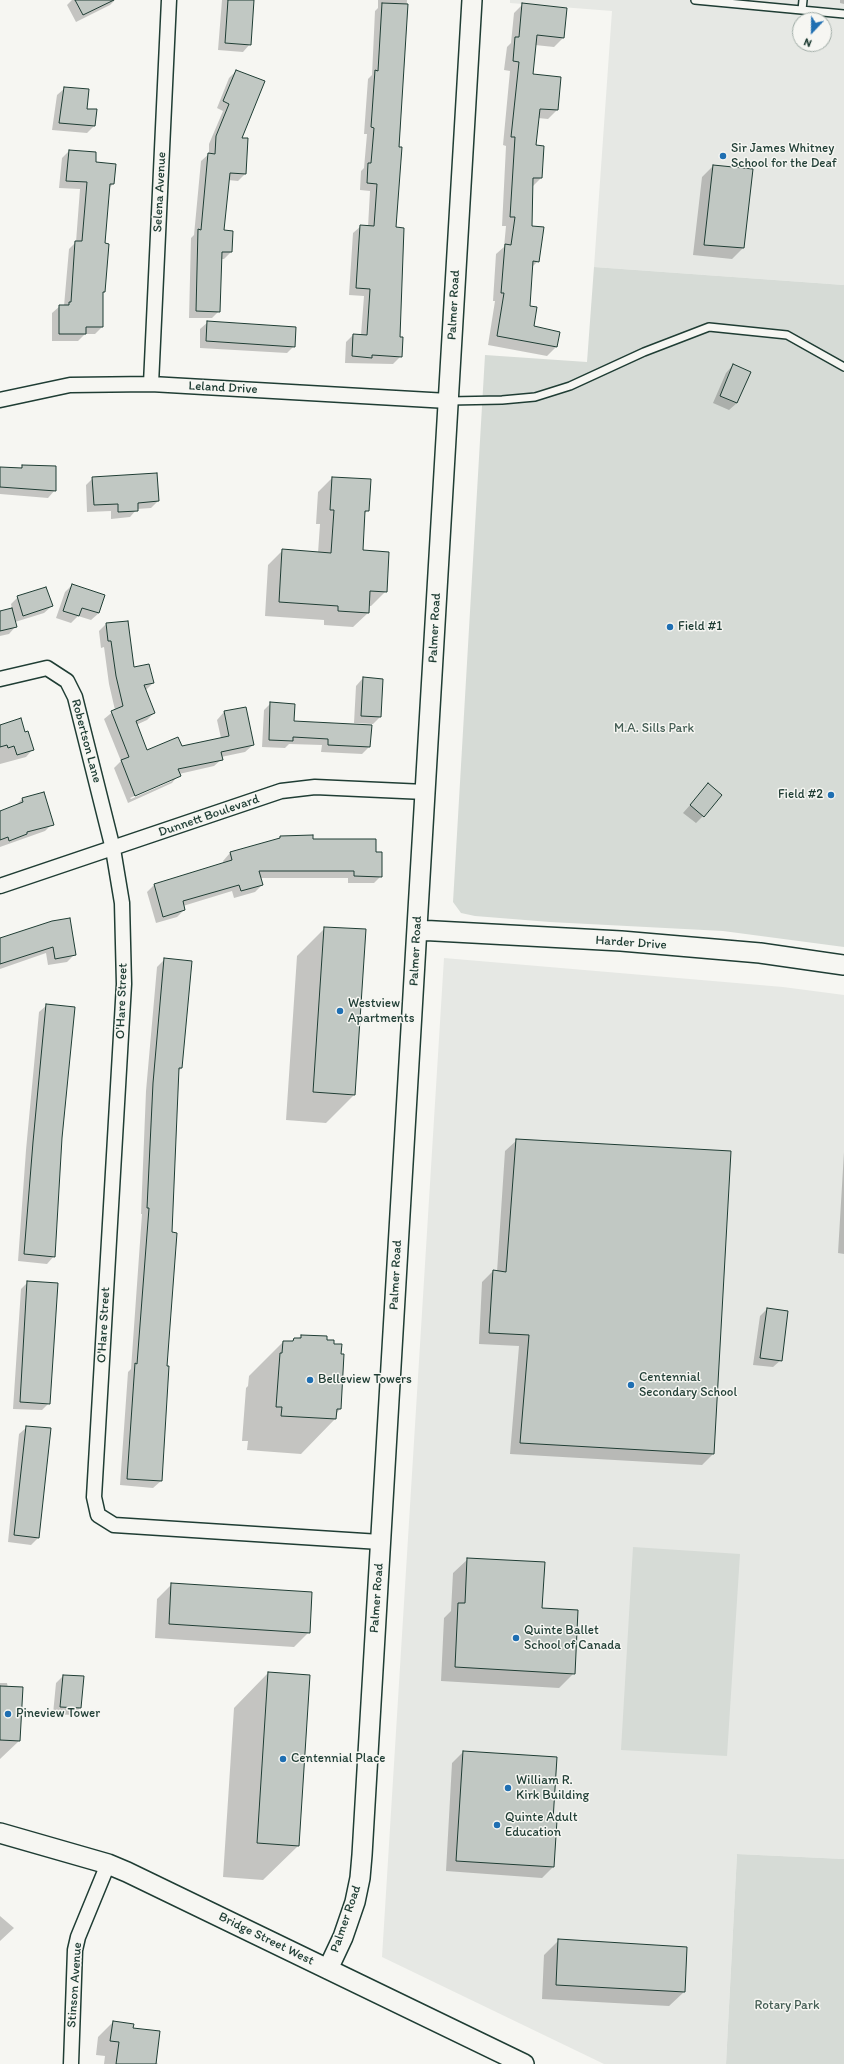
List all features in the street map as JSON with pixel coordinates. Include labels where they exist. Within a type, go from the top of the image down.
[{"type":"street","name":"Selena Avenue","points":[[151,384],[169,0]]},
{"type":"street","name":"Palmer Road","points":[[328,1969],[343,1937],[355,1902],[360,1878],[472,0]]},
{"type":"street","name":"Leland Drive","points":[[0,400],[70,385],[151,384],[448,402]]},
{"type":"street","name":"Robertson Lane","points":[[0,679],[46,668],[67,681],[75,697],[113,849]]},
{"type":"street","name":"Dunnett Boulevard","points":[[0,886],[281,791],[315,787],[425,792]]},
{"type":"street","name":"O'Hare Street","points":[[113,849],[122,903],[124,984],[94,1497],[98,1515],[114,1525],[380,1542]]},
{"type":"street","name":"Harder Drive","points":[[417,930],[622,941],[760,953],[844,965]]},
{"type":"street","name":"Bridge Street West","points":[[0,1833],[108,1864],[328,1969],[503,2059],[524,2064]]},
{"type":"street","name":"Stinson Avenue","points":[[71,2064],[75,1950],[78,1937],[108,1864]]},
{"type":"lane","points":[[695,0],[844,14]]},
{"type":"lane","points":[[802,10],[803,0]]},
{"type":"lane","points":[[448,402],[535,397],[570,386],[644,352],[709,327],[787,335],[844,367]]},
{"type":"shaded area","name":"Sir James Whitney School for the Deaf","points":[[510,0],[844,0],[844,285],[594,267],[612,11],[510,3]]},
{"type":"shaded area","points":[[444,958],[783,987],[844,995],[844,1859],[737,1854],[726,2064],[604,2064],[382,1957]]},
{"type":"green space","name":"M.A. Sills Park","points":[[594,267],[844,285],[844,947],[723,931],[550,922],[475,916],[461,913],[453,902],[485,355],[587,362]]},
{"type":"green space","points":[[633,1547],[740,1554],[727,1756],[621,1750]]},
{"type":"green space","name":"Rotary Park","points":[[737,1854],[844,1859],[844,2064],[726,2064]]},
{"type":"building","points":[[75,0],[114,0],[83,15]]},
{"type":"building","points":[[228,0],[254,0],[251,45],[225,43]]},
{"type":"building","points":[[382,3],[408,4],[399,147],[402,147],[396,227],[404,228],[400,337],[403,337],[402,357],[372,355],[372,358],[352,356],[353,334],[367,335],[370,289],[356,288],[360,225],[374,226],[377,184],[367,183],[368,163],[371,163],[374,128],[371,127],[375,70],[378,71]]},
{"type":"building","points":[[522,3],[567,8],[564,38],[537,35],[533,74],[561,77],[558,110],[540,109],[536,145],[544,146],[542,178],[533,178],[532,226],[544,227],[539,262],[533,261],[530,306],[537,307],[534,326],[560,332],[557,347],[497,336],[504,293],[501,293],[505,244],[511,245],[515,217],[510,217],[515,137],[511,137],[519,62],[513,61],[515,37],[519,37]]},
{"type":"building","points":[[236,70],[265,81],[242,138],[248,138],[246,174],[230,173],[224,230],[233,231],[232,252],[222,252],[220,312],[196,311],[198,229],[201,230],[208,153],[215,154],[216,136],[229,104],[223,101]]},
{"type":"building","points":[[64,87],[89,89],[87,109],[97,109],[95,126],[59,123]]},
{"type":"building","points":[[69,150],[96,152],[96,162],[116,164],[114,184],[110,184],[105,243],[109,244],[105,292],[103,292],[103,327],[86,327],[86,334],[59,334],[59,305],[69,305],[69,302],[71,302],[75,241],[82,241],[87,182],[66,181]]},
{"type":"building","points":[[713,165],[753,169],[744,248],[704,245]]},
{"type":"building","points":[[207,321],[296,327],[295,347],[206,341]]},
{"type":"building","points":[[733,364],[751,372],[737,403],[720,396]]},
{"type":"building","points":[[22,465],[56,466],[56,491],[0,487],[0,467],[22,468]]},
{"type":"building","points":[[157,473],[159,501],[138,503],[138,511],[118,512],[118,504],[94,505],[92,477]]},
{"type":"building","points":[[332,477],[371,479],[369,511],[365,511],[363,550],[389,552],[387,592],[370,591],[369,613],[338,611],[338,606],[279,602],[282,549],[331,553],[334,510],[330,510]]},
{"type":"building","points":[[72,584],[105,595],[99,613],[82,608],[79,616],[63,611]]},
{"type":"building","points":[[46,587],[53,606],[23,616],[17,596]]},
{"type":"building","points":[[12,608],[17,627],[0,631],[0,611]]},
{"type":"building","points":[[128,621],[134,667],[149,664],[154,683],[144,685],[155,713],[136,721],[147,750],[178,737],[182,746],[229,736],[224,711],[246,707],[254,745],[221,752],[223,760],[178,769],[181,776],[135,796],[121,760],[129,757],[111,711],[123,706],[116,676],[111,641],[108,641],[106,623]]},
{"type":"building","points":[[363,677],[383,679],[381,717],[361,716]]},
{"type":"building","points":[[270,702],[295,704],[294,721],[372,725],[370,747],[328,745],[328,739],[293,737],[293,741],[269,740]]},
{"type":"building","points":[[21,718],[25,732],[28,731],[34,750],[17,755],[14,746],[8,748],[7,745],[0,747],[0,725]]},
{"type":"building","points":[[708,783],[722,795],[704,817],[690,805]]},
{"type":"building","points":[[44,792],[54,825],[27,832],[27,834],[9,841],[8,837],[0,840],[0,811],[23,802],[22,798]]},
{"type":"building","points":[[313,835],[313,839],[376,839],[376,852],[382,852],[382,877],[354,876],[354,871],[259,871],[263,885],[241,891],[239,885],[183,901],[185,910],[163,917],[154,884],[232,860],[230,852],[280,838],[280,836]]},
{"type":"building","points":[[70,918],[76,955],[55,959],[53,947],[0,964],[0,938],[52,921]]},
{"type":"building","name":"Westview Apartments","points":[[324,927],[366,929],[355,1095],[313,1092]]},
{"type":"building","points":[[164,958],[192,961],[182,1068],[179,1068],[172,1232],[177,1233],[167,1366],[169,1366],[162,1481],[127,1479],[135,1363],[137,1364],[149,1208],[147,1208],[153,1083]]},
{"type":"building","points":[[46,1004],[75,1007],[62,1138],[55,1257],[24,1254]]},
{"type":"building","points":[[516,1139],[731,1151],[714,1454],[520,1443],[529,1335],[489,1333],[493,1270],[506,1272]]},
{"type":"building","points":[[27,1281],[58,1283],[50,1404],[20,1402]]},
{"type":"building","points":[[767,1308],[788,1311],[782,1361],[760,1358]]},
{"type":"building","name":"Belleview Towers","points":[[301,1335],[327,1336],[327,1340],[334,1340],[334,1344],[342,1344],[341,1354],[344,1354],[341,1409],[337,1409],[336,1419],[281,1416],[282,1407],[276,1407],[280,1353],[282,1353],[283,1341],[293,1341],[294,1338],[301,1338]]},
{"type":"building","points":[[26,1426],[51,1428],[39,1538],[14,1535]]},
{"type":"building","name":"Quinte Ballet School of Canada","points":[[467,1558],[545,1562],[542,1608],[578,1610],[575,1674],[455,1667],[458,1603],[465,1603]]},
{"type":"building","points":[[171,1583],[312,1592],[310,1633],[169,1624]]},
{"type":"building","name":"Centennial Place","points":[[268,1672],[310,1675],[299,1846],[257,1843]]},
{"type":"building","points":[[63,1675],[84,1676],[81,1708],[60,1707]]},
{"type":"building","name":"Pineview Tower","points":[[0,1686],[23,1687],[20,1741],[0,1740]]},
{"type":"building","name":"William R. Kirk Building","points":[[463,1751],[557,1757],[553,1820],[557,1820],[554,1867],[456,1861]]},
{"type":"building","points":[[558,1939],[687,1947],[685,1992],[556,1985]]},
{"type":"building","points":[[113,2021],[134,2024],[133,2028],[160,2031],[156,2064],[116,2064],[119,2042],[110,2041]]},
{"type":"place","name":"Sir James Whitney School for the Deaf","points":[[723,156]]},
{"type":"place","name":"Field #1","points":[[670,627]]},
{"type":"place","name":"Field #2","points":[[831,795]]},
{"type":"place","name":"Westview Apartments","points":[[340,1011]]},
{"type":"place","name":"Belleview Towers","points":[[310,1380]]},
{"type":"place","name":"Centennial Secondary School","points":[[631,1385]]},
{"type":"place","name":"Quinte Ballet School of Canada","points":[[516,1638]]},
{"type":"place","name":"Pineview Tower","points":[[8,1714]]},
{"type":"place","name":"Centennial Place","points":[[283,1759]]},
{"type":"place","name":"William R. Kirk Building","points":[[508,1788]]},
{"type":"place","name":"Quinte Adult Education","points":[[497,1825]]}]
